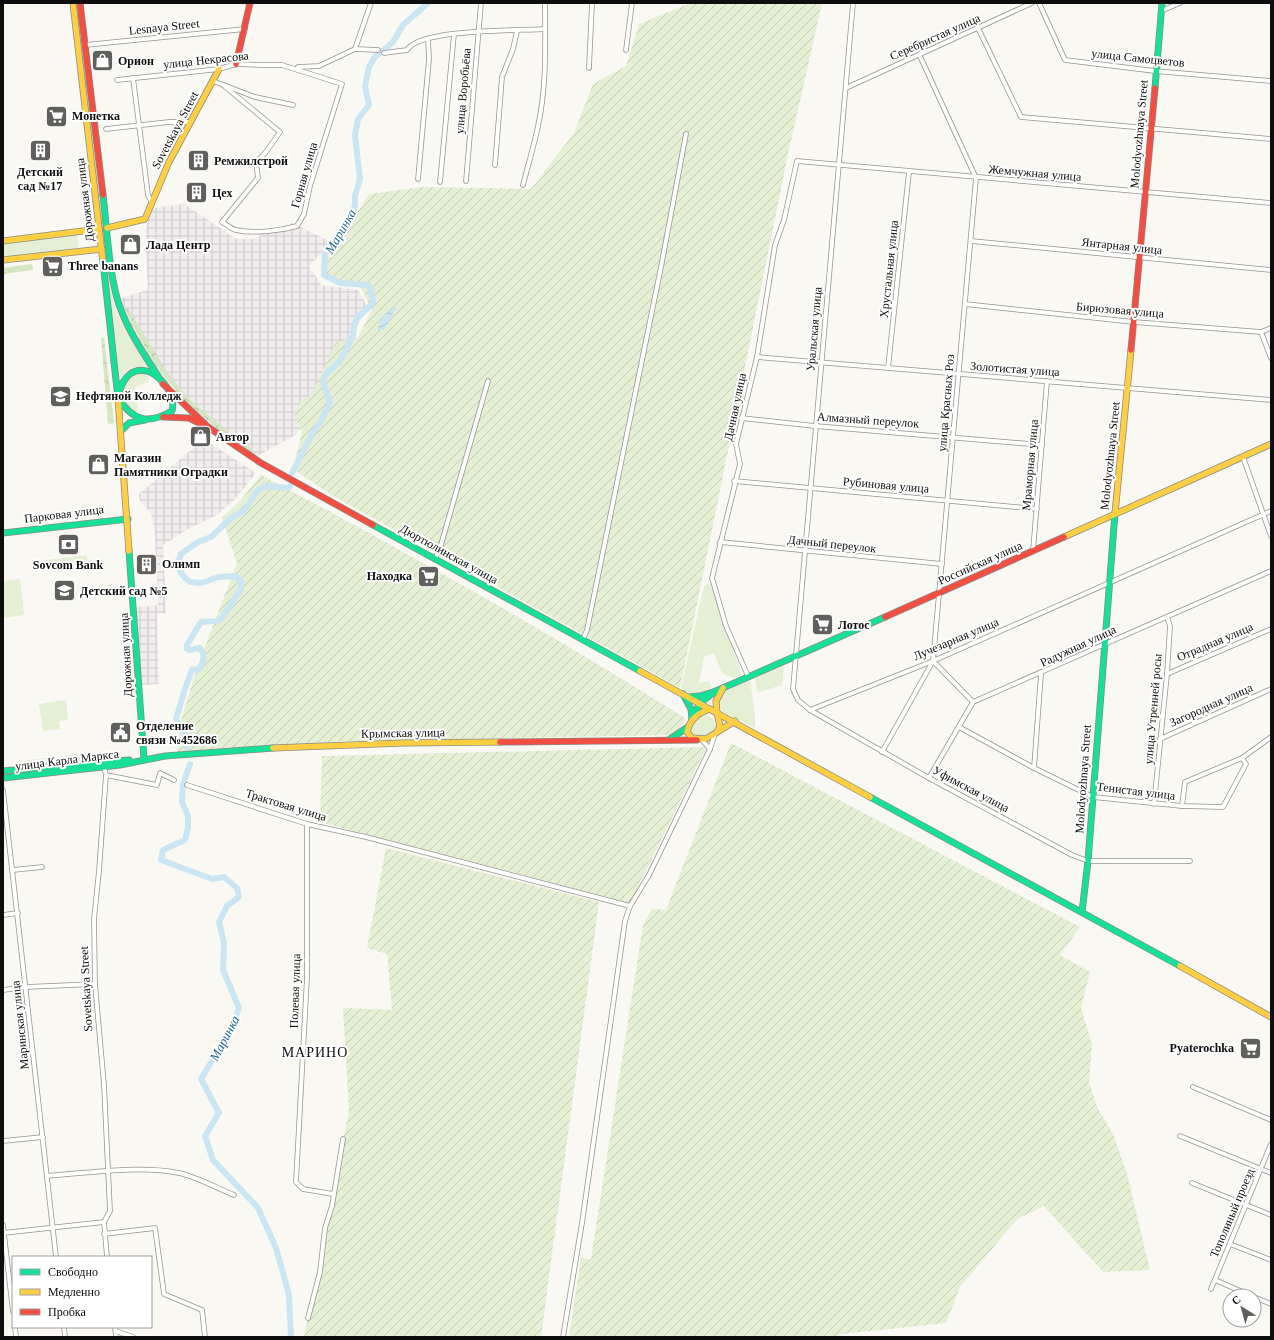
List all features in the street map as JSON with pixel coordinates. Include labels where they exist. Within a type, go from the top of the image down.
[{"type":"main road","name":"Дорожная улица","points":[[73,3],[118,396],[128,519],[142,759]]},
{"type":"main road","name":"Дорожная улица","points":[[80,3],[108,228],[112,272],[120,308],[135,341],[163,383],[208,427]]},
{"type":"main road","points":[[236,64],[250,3]]},
{"type":"main road","name":"Molodyozhnaya Street","points":[[1082,912],[1088,861],[1115,515],[1128,388],[1144,192],[1162,3]]},
{"type":"main road","name":"Sovetskaya Street","points":[[3,241],[99,230],[143,220],[152,203],[169,162],[219,69]]},
{"type":"main road","points":[[3,260],[109,248]]},
{"type":"main road","points":[[104,271],[108,268],[112,272]]},
{"type":"main road","points":[[152,418],[135,418],[128,413],[118,396],[123,380],[130,374],[139,370],[148,371],[163,383],[174,405],[172,410],[158,417]]},
{"type":"main road","points":[[121,431],[129,423],[158,417],[189,418],[208,427]]},
{"type":"main road","name":"Дюртюлинская улица","points":[[208,427],[261,463],[710,709]]},
{"type":"main road","name":"Российская улица","points":[[700,704],[716,691],[748,676],[938,594],[1271,444]]},
{"type":"main road","name":"Парковая улица","points":[[3,533],[128,519]]},
{"type":"main road","points":[[716,733],[720,726],[716,701],[723,688]]},
{"type":"main road","points":[[684,694],[691,698],[716,691]]},
{"type":"main road","points":[[684,694],[691,709],[692,719]]},
{"type":"main road","points":[[668,740],[677,736],[688,727],[700,704]]},
{"type":"main road","points":[[692,719],[697,714],[710,709],[736,721],[1082,912],[1113,931],[1270,1015]]},
{"type":"main road","points":[[688,727],[689,736],[699,740],[716,733],[736,721]]},
{"type":"main road","name":"Крымская улица","points":[[142,759],[249,749],[384,744],[699,740]]},
{"type":"main road","name":"улица Карла Маркса","points":[[3,778],[104,767],[142,759]]},
{"type":"main road","name":"улица Карла Маркса","points":[[3,771],[142,759]]},
{"type":"street","points":[[355,49],[371,3]]},
{"type":"street","name":"улица Воробьёва","points":[[466,181],[481,3]]},
{"type":"street","points":[[523,185],[538,125],[546,47],[545,3]]},
{"type":"street","points":[[589,68],[592,3]]},
{"type":"street","points":[[626,50],[632,3]]},
{"type":"street","name":"Уральская улица","points":[[795,656],[853,3]]},
{"type":"street","name":"Серебристая улица","points":[[846,88],[1032,3]]},
{"type":"street","name":"улица Самоцветов","points":[[1039,3],[1065,60],[1155,71],[1271,81]]},
{"type":"street","points":[[1161,11],[1180,3]]},
{"type":"street","points":[[978,28],[1021,117],[1271,139]]},
{"type":"street","name":"Lesnaya Street","points":[[85,45],[245,29]]},
{"type":"street","points":[[384,53],[407,50],[410,46],[428,39],[478,30],[516,31],[545,29]]},
{"type":"street","points":[[495,165],[502,77],[513,49],[516,31]]},
{"type":"street","points":[[440,182],[454,34]]},
{"type":"street","points":[[418,179],[429,59],[428,39]]},
{"type":"street","points":[[282,65],[304,68],[319,66],[355,49],[378,50]]},
{"type":"street","name":"улица Красных Роз","points":[[882,752],[933,661],[938,594],[948,500],[957,375],[976,178],[919,54]]},
{"type":"street","name":"улица Некрасова","points":[[117,80],[219,69],[236,64],[282,65],[342,84]]},
{"type":"street","points":[[133,78],[148,195],[152,203]]},
{"type":"street","points":[[213,81],[255,96],[293,105]]},
{"type":"street","name":"Горная улица","points":[[223,85],[280,132],[266,152],[256,162],[258,178],[222,222],[234,230],[247,231],[285,230],[297,226],[304,214],[310,186],[342,84]]},
{"type":"street","points":[[106,129],[169,122],[191,122]]},
{"type":"street","points":[[583,640],[587,630],[630,426],[686,134]]},
{"type":"street","name":"Жемчужная улица","points":[[797,162],[838,164],[909,172],[1271,203]]},
{"type":"street","name":"Дачная улица","points":[[748,676],[726,626],[712,578],[734,481],[740,464],[736,444],[757,356],[775,245],[784,220],[797,162]]},
{"type":"street","name":"Хрустальная улица","points":[[888,368],[909,172]]},
{"type":"street","name":"Янтарная улица","points":[[971,241],[1271,270]]},
{"type":"street","name":"Бирюзовая улица","points":[[965,304],[1134,322],[1261,332],[1271,328]]},
{"type":"street","points":[[1261,332],[1271,358]]},
{"type":"street","name":"Золотистая улица","points":[[757,356],[957,375],[1271,400]]},
{"type":"street","points":[[435,558],[441,545],[488,381]]},
{"type":"street","name":"Мраморная улица","points":[[1033,551],[1047,381]]},
{"type":"street","name":"Алмазный переулок","points":[[741,418],[815,426],[1042,445]]},
{"type":"street","points":[[1243,457],[1271,536]]},
{"type":"street","name":"Рубиновая улица","points":[[734,481],[1037,509]]},
{"type":"street","name":"Лучезарная улица","points":[[810,710],[933,661],[1110,584],[1271,511]]},
{"type":"street","name":"Дачный переулок","points":[[720,542],[804,552],[942,564]]},
{"type":"street","name":"Радужная улица","points":[[973,702],[1041,674],[1105,644],[1271,571]]},
{"type":"street","name":"улица Утренней росы","points":[[1154,804],[1167,674],[1170,626],[1167,618]]},
{"type":"street","name":"Отрадная улица","points":[[1167,674],[1271,629]]},
{"type":"street","name":"Уфимская улица","points":[[795,656],[793,689],[798,700],[810,710],[882,752],[1072,855],[1088,861],[1190,861]]},
{"type":"street","points":[[929,778],[973,702],[933,661]]},
{"type":"street","points":[[1034,768],[1041,674]]},
{"type":"street","name":"Загородная улица","points":[[1160,739],[1271,689]]},
{"type":"street","name":"Тенистая улица","points":[[959,727],[1034,768],[1093,797],[1154,804],[1223,807],[1246,764],[1242,758]]},
{"type":"street","points":[[563,1337],[582,1223],[625,921],[630,906],[650,874],[710,749],[716,733]]},
{"type":"street","points":[[1182,806],[1185,782],[1242,758],[1271,737]]},
{"type":"street","points":[[699,740],[710,749]]},
{"type":"street","name":"Sovetskaya Street","points":[[104,767],[106,775],[94,919],[95,984],[104,1085],[110,1211],[104,1222]]},
{"type":"street","points":[[106,775],[157,785],[160,773],[174,780]]},
{"type":"street","name":"Трактовая улица","points":[[187,784],[307,824],[381,841],[630,906]]},
{"type":"street","name":"Маринская улица","points":[[3,790],[56,1256]]},
{"type":"street","name":"Полевая улица","points":[[307,824],[307,977],[296,1182],[303,1189],[333,1194]]},
{"type":"street","points":[[13,870],[42,867]]},
{"type":"street","points":[[3,915],[18,913]]},
{"type":"street","points":[[3,990],[26,987],[95,984]]},
{"type":"street","points":[[1193,1088],[1271,1120]]},
{"type":"street","points":[[1180,1136],[1271,1173]]},
{"type":"street","points":[[3,1141],[43,1137]]},
{"type":"street","points":[[308,1318],[320,1272],[325,1228],[332,1206],[343,1139]]},
{"type":"street","name":"Тополиный проезд","points":[[1211,1289],[1271,1144]]},
{"type":"street","points":[[47,1176],[108,1171],[180,1173],[234,1195]]},
{"type":"street","points":[[1192,1183],[1271,1215]]},
{"type":"street","points":[[4,1233],[104,1222],[107,1256]]},
{"type":"street","points":[[3,1225],[12,1303]]},
{"type":"street","points":[[104,1234],[155,1228],[164,1294],[202,1310],[205,1337]]},
{"type":"street","points":[[1230,1244],[1271,1260]]},
{"type":"street","points":[[1215,1280],[1234,1288]]},
{"type":"street","points":[[115,1329],[116,1337]]},
{"type":"street","points":[[115,1329],[133,1337]]},
{"type":"shaded area","points":[[185,204],[236,239],[253,239],[292,223],[332,242],[309,266],[321,285],[358,290],[368,307],[297,434],[256,457],[224,437],[188,405],[152,362],[129,323],[121,298],[148,290],[145,232],[152,208]]},
{"type":"shaded area","points":[[204,439],[256,473],[235,499],[217,515],[188,529],[163,545],[166,613],[157,613],[159,684],[140,685],[136,607],[158,605],[155,535],[151,513],[140,501],[139,494]]},
{"type":"green space","points":[[76,3],[103,224],[101,225]]},
{"type":"green space","points":[[691,3],[822,3],[788,154],[680,688],[333,496],[293,469],[302,432],[294,414],[301,401],[312,394],[336,342],[358,337],[372,310],[360,286],[347,285],[334,281],[322,267],[369,194],[422,187],[531,189],[574,133],[593,84],[626,66],[639,24]]},
{"type":"green space","points":[[77,235],[79,249],[3,258],[3,244]]},
{"type":"green space","points":[[32,264],[33,270],[3,274],[3,268]]},
{"type":"green space","points":[[106,271],[108,271],[115,310],[136,348],[150,368],[133,368],[126,372],[120,379]]},
{"type":"green space","points":[[128,308],[169,375],[189,399],[239,441],[242,438],[253,451],[251,453],[210,422],[186,401],[168,381],[159,370],[144,346],[125,309]]},
{"type":"green space","points":[[101,338],[104,338],[114,423],[108,424]]},
{"type":"green space","points":[[143,372],[149,378],[148,382],[135,387],[138,409],[137,412],[134,413],[126,407],[123,401],[123,390],[125,384],[132,376]]},
{"type":"green space","points":[[261,475],[475,592],[581,654],[685,718],[679,732],[671,735],[341,741],[177,755],[180,723],[197,668],[237,563],[222,518],[240,501]]},
{"type":"green space","points":[[87,555],[88,563],[41,569],[40,561]]},
{"type":"green space","points":[[20,579],[24,615],[3,618],[3,581]]},
{"type":"green space","points":[[710,583],[742,675],[734,678],[722,673],[714,653],[704,657],[699,683],[709,681],[712,687],[696,694],[689,693],[681,688],[704,586]]},
{"type":"green space","points":[[129,615],[131,642],[123,643],[120,616]]},
{"type":"green space","points":[[784,666],[782,685],[760,692],[757,691],[755,678]]},
{"type":"green space","points":[[750,680],[755,715],[755,728],[721,711],[718,701],[724,692]]},
{"type":"green space","points":[[66,700],[68,720],[59,721],[60,729],[43,731],[39,704]]},
{"type":"green space","points":[[706,714],[714,720],[716,725],[713,733],[707,737],[691,735],[695,722],[699,717]]},
{"type":"green space","points":[[731,743],[1080,927],[1060,955],[1090,972],[1081,1008],[1092,1044],[1089,1083],[1098,1109],[1113,1134],[1127,1174],[1150,1270],[1103,1272],[1044,1206],[1017,1219],[960,1287],[946,1323],[842,1334],[834,1337],[569,1337],[581,1258],[591,1259],[643,925],[652,909],[666,910]]},
{"type":"green space","points":[[707,747],[630,903],[320,822],[322,756]]},
{"type":"green space","points":[[90,753],[90,760],[22,768],[22,761]]},
{"type":"green space","points":[[386,848],[599,902],[541,1337],[304,1337],[349,1111],[343,1008],[392,1010],[387,954],[367,948]]},
{"type":"water","points":[[395,307],[397,309],[384,330],[378,330],[380,322],[384,316]]},
{"type":"waterway","name":"Маринка","points":[[292,473],[330,402],[323,382],[325,375],[339,362],[353,336],[354,325],[358,317],[373,303],[371,290],[368,285],[340,283],[324,275],[325,253],[352,215],[355,205],[355,196],[360,179],[355,135],[358,119],[369,105],[365,86],[369,67],[375,57],[393,42],[403,25],[428,3]]},
{"type":"waterway","name":"Маринка","points":[[187,748],[185,734],[176,719],[192,670],[199,669],[204,656],[200,648],[190,650],[187,649],[187,645],[201,622],[217,621],[221,619],[241,589],[241,582],[236,576],[219,577],[201,583],[190,582],[180,571],[178,563],[181,554],[198,542],[211,537],[231,518],[244,511],[258,490],[266,486],[288,488],[290,486]]},
{"type":"waterway","name":"Маринка","points":[[190,764],[183,784],[182,802],[188,816],[188,828],[185,840],[163,850],[161,860],[212,879],[224,877],[237,888],[239,897],[227,906],[219,922],[224,943],[223,970],[239,1008],[229,1033],[201,1079],[219,1113],[205,1136],[213,1160],[258,1208],[276,1248],[289,1295],[291,1337]]},
{"type":"traffic: fast","points":[[1155,88],[1162,3]]},
{"type":"traffic: fast","points":[[103,195],[111,269],[117,298],[129,327],[158,376]]},
{"type":"traffic: fast","points":[[103,262],[118,398],[129,412],[142,418],[156,418],[172,411],[173,403],[167,387],[154,374],[146,371],[138,371],[130,374],[122,383],[118,395]]},
{"type":"traffic: fast","points":[[121,431],[129,423],[145,420]]},
{"type":"traffic: fast","points":[[1082,912],[1088,861],[1115,513]]},
{"type":"traffic: fast","points":[[3,533],[128,519]]},
{"type":"traffic: fast","points":[[373,525],[640,671]]},
{"type":"traffic: fast","points":[[129,551],[144,759]]},
{"type":"traffic: fast","points":[[692,719],[700,703],[716,691],[885,617]]},
{"type":"traffic: fast","points":[[689,697],[700,696],[716,691]]},
{"type":"traffic: fast","points":[[683,694],[691,709],[692,719]]},
{"type":"traffic: fast","points":[[670,739],[688,727]]},
{"type":"traffic: fast","points":[[3,778],[120,765],[165,756],[273,748]]},
{"type":"traffic: fast","points":[[3,771],[129,760]]},
{"type":"traffic: fast","points":[[870,797],[1180,966]]},
{"type":"traffic: slow","points":[[73,3],[103,262]]},
{"type":"traffic: slow","points":[[107,228],[145,219],[169,162],[219,69]]},
{"type":"traffic: slow","points":[[3,241],[99,229]]},
{"type":"traffic: slow","points":[[3,260],[102,249]]},
{"type":"traffic: slow","points":[[1115,513],[1131,350]]},
{"type":"traffic: slow","points":[[118,398],[129,551]]},
{"type":"traffic: slow","points":[[1064,537],[1271,444]]},
{"type":"traffic: slow","points":[[640,671],[870,797]]},
{"type":"traffic: slow","points":[[717,713],[716,701],[723,688]]},
{"type":"traffic: slow","points":[[710,709],[702,712],[690,723],[687,732],[692,738],[706,739],[735,721]]},
{"type":"traffic: slow","points":[[717,713],[720,726],[717,732]]},
{"type":"traffic: slow","points":[[273,748],[403,743],[500,742]]},
{"type":"traffic: slow","points":[[1180,966],[1271,1017]]},
{"type":"traffic: jam","points":[[80,3],[103,195]]},
{"type":"traffic: jam","points":[[236,64],[250,3]]},
{"type":"traffic: jam","points":[[1131,350],[1155,88]]},
{"type":"traffic: jam","points":[[163,384],[208,427],[261,463],[373,525]]},
{"type":"traffic: jam","points":[[163,417],[189,418],[201,424]]},
{"type":"traffic: jam","points":[[885,617],[1064,537]]},
{"type":"traffic: jam","points":[[500,742],[697,740]]},
{"type":"place","name":"Орион","points":[[102,61]]},
{"type":"place","name":"Монетка","points":[[56,116]]},
{"type":"place","name":"Детский сад №17","points":[[40,151]]},
{"type":"place","name":"Ремжилстрой","points":[[198,161]]},
{"type":"place","name":"Цех","points":[[196,193]]},
{"type":"place","name":"Лада Центр","points":[[130,245]]},
{"type":"place","name":"Three banans","points":[[53,266]]},
{"type":"place","name":"Нефтяной Колледж","points":[[60,396]]},
{"type":"place","name":"Автор","points":[[201,437]]},
{"type":"place","name":"Магазин Памятники Оградки","points":[[98,465]]},
{"type":"place","name":"Sovcom Bank","points":[[68,544]]},
{"type":"place","name":"Олимп","points":[[147,564]]},
{"type":"place","name":"Находка","points":[[428,576]]},
{"type":"place","name":"Детский сад №5","points":[[65,591]]},
{"type":"place","name":"Лотос","points":[[823,625]]},
{"type":"place","name":"Отделение связи №452686","points":[[120,733]]},
{"type":"place","name":"Pyaterochka","points":[[1250,1048]]},
{"type":"district","name":"МАРИНО","points":[[315,1052]]}]
